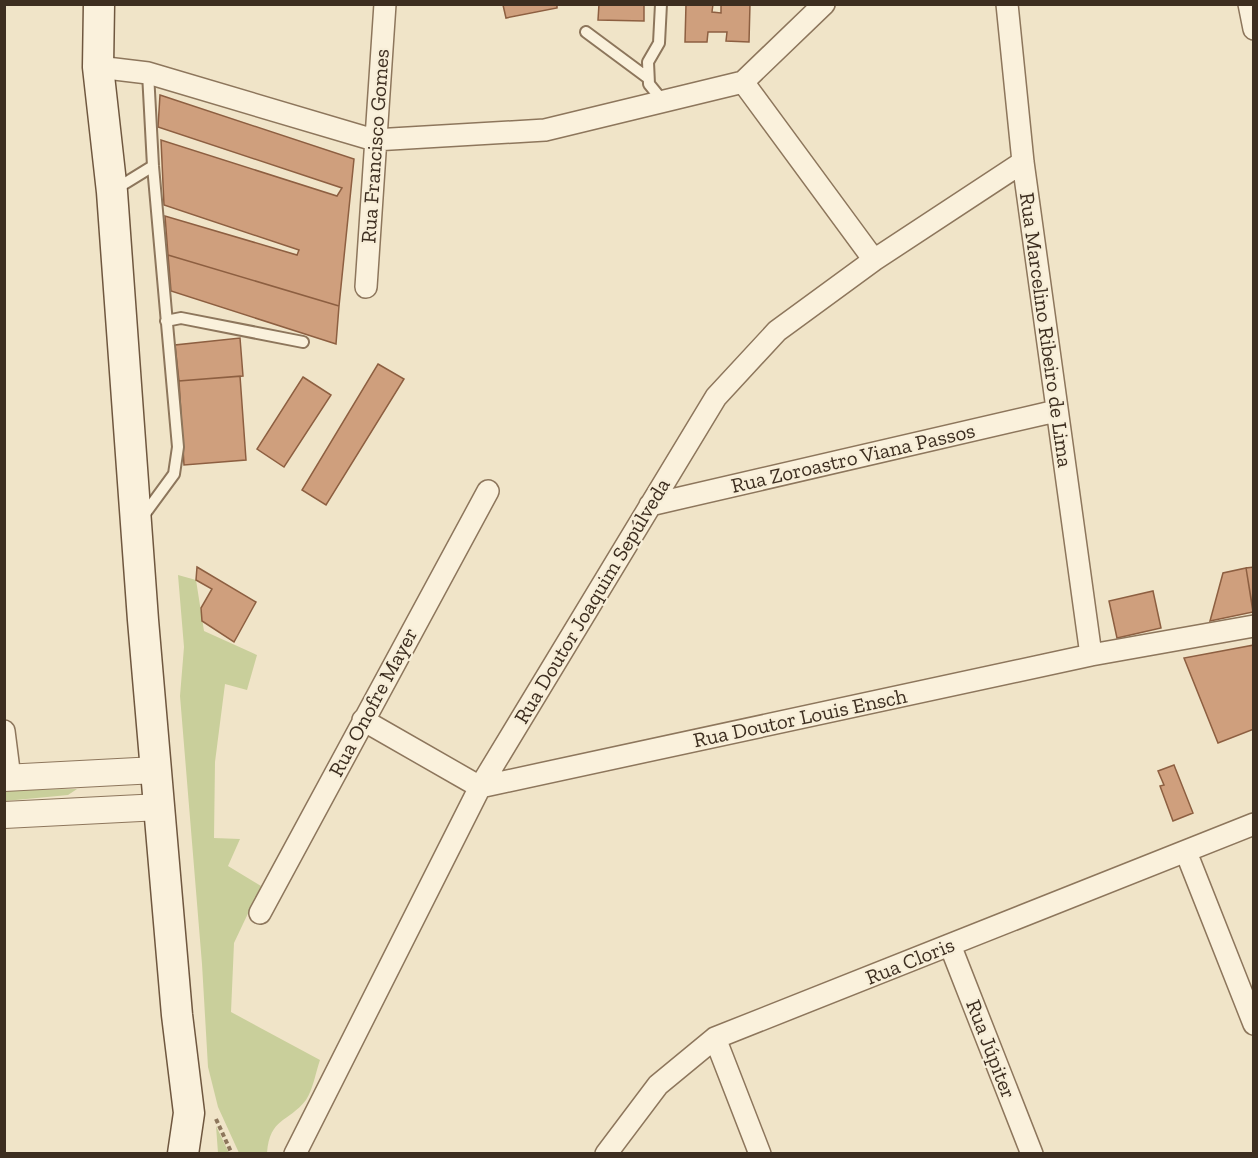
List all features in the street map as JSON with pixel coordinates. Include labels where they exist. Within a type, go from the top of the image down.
[{"type":"main road","points":[[94,7],[98,67],[112,192],[156,770],[177,1015],[192,1154]]},
{"type":"main road","points":[[183,1154],[189,1113]]},
{"type":"street","name":"Rua Francisco Gomes","points":[[366,287],[374,140],[385,4]]},
{"type":"street","points":[[98,67],[148,74],[374,140],[545,130],[743,82],[824,4]]},
{"type":"street","name":"Rua Marcelino Ribeiro de Lima","points":[[1008,4],[1023,162],[1091,655]]},
{"type":"street","points":[[1249,4],[1254,28]]},
{"type":"street","points":[[743,82],[874,260]]},
{"type":"street","name":"Rua Doutor Joaquim Sepúlveda","points":[[295,1154],[480,787],[650,505],[723,389],[777,331],[874,260],[1023,162]]},
{"type":"street","name":"Rua Zoroastro Viana Passos","points":[[650,505],[1056,411]]},
{"type":"street","name":"Rua Onofre Mayer","points":[[260,913],[488,491]]},
{"type":"street","name":"Rua Doutor Louis Ensch","points":[[480,787],[1091,655],[1254,626]]},
{"type":"street","points":[[363,720],[480,787]]},
{"type":"street","points":[[4,731],[7,778],[156,770]]},
{"type":"street","points":[[4,815],[160,807]]},
{"type":"street","name":"Rua Cloris","points":[[606,1154],[658,1085],[715,1038],[1254,824]]},
{"type":"street","points":[[1186,852],[1254,1024]]},
{"type":"street","name":"Rua Júpiter","points":[[950,945],[1032,1154]]},
{"type":"street","points":[[715,1038],[760,1154]]},
{"type":"lane","points":[[661,4],[659,43],[648,62],[648,84],[662,100]]},
{"type":"lane","points":[[586,32],[648,78]]},
{"type":"lane","points":[[137,524],[174,474],[178,447],[153,166],[148,74]]},
{"type":"lane","points":[[112,192],[153,166]]},
{"type":"lane","points":[[166,321],[181,318],[303,342]]},
{"type":"green space","points":[[178,575],[196,580],[204,631],[257,655],[247,690],[225,684],[215,762],[214,838],[240,839],[228,866],[261,886],[234,943],[231,1012],[320,1060],[306,1100],[276,1126],[269,1141],[267,1153],[239,1153],[218,1107],[208,1067],[180,696],[184,647]]},
{"type":"green space","points":[[77,789],[68,795],[5,801],[4,790]]},
{"type":"green space","points":[[216,1126],[229,1153],[218,1153]]},
{"type":"building","points":[[494,4],[557,4],[557,8],[506,18],[503,5]]},
{"type":"building","points":[[599,4],[644,4],[644,21],[598,20]]},
{"type":"building","points":[[686,4],[713,4],[712,12],[721,13],[721,4],[750,4],[749,42],[726,41],[727,32],[708,32],[707,42],[685,42]]},
{"type":"building","points":[[160,95],[354,159],[339,306],[168,255],[165,216],[297,255],[299,250],[164,205],[161,140],[337,196],[342,188],[158,127]]},
{"type":"building","points":[[168,255],[339,306],[336,344],[171,291]]},
{"type":"building","points":[[240,338],[243,376],[179,381],[175,345]]},
{"type":"building","points":[[378,364],[404,379],[326,505],[302,490]]},
{"type":"building","points":[[240,376],[246,460],[184,465],[179,381]]},
{"type":"building","points":[[303,377],[331,395],[284,467],[257,449]]},
{"type":"building","points":[[197,567],[256,602],[234,642],[202,621],[201,608],[212,589],[196,580]]},
{"type":"building","points":[[1254,567],[1254,609],[1253,610],[1246,568]]},
{"type":"building","points":[[1246,568],[1253,612],[1210,621],[1223,573]]},
{"type":"building","points":[[1153,591],[1161,628],[1117,638],[1109,601]]},
{"type":"building","points":[[1254,645],[1254,729],[1218,743],[1184,658]]},
{"type":"building","points":[[1174,765],[1193,813],[1173,821],[1160,786],[1164,785],[1158,771]]}]
